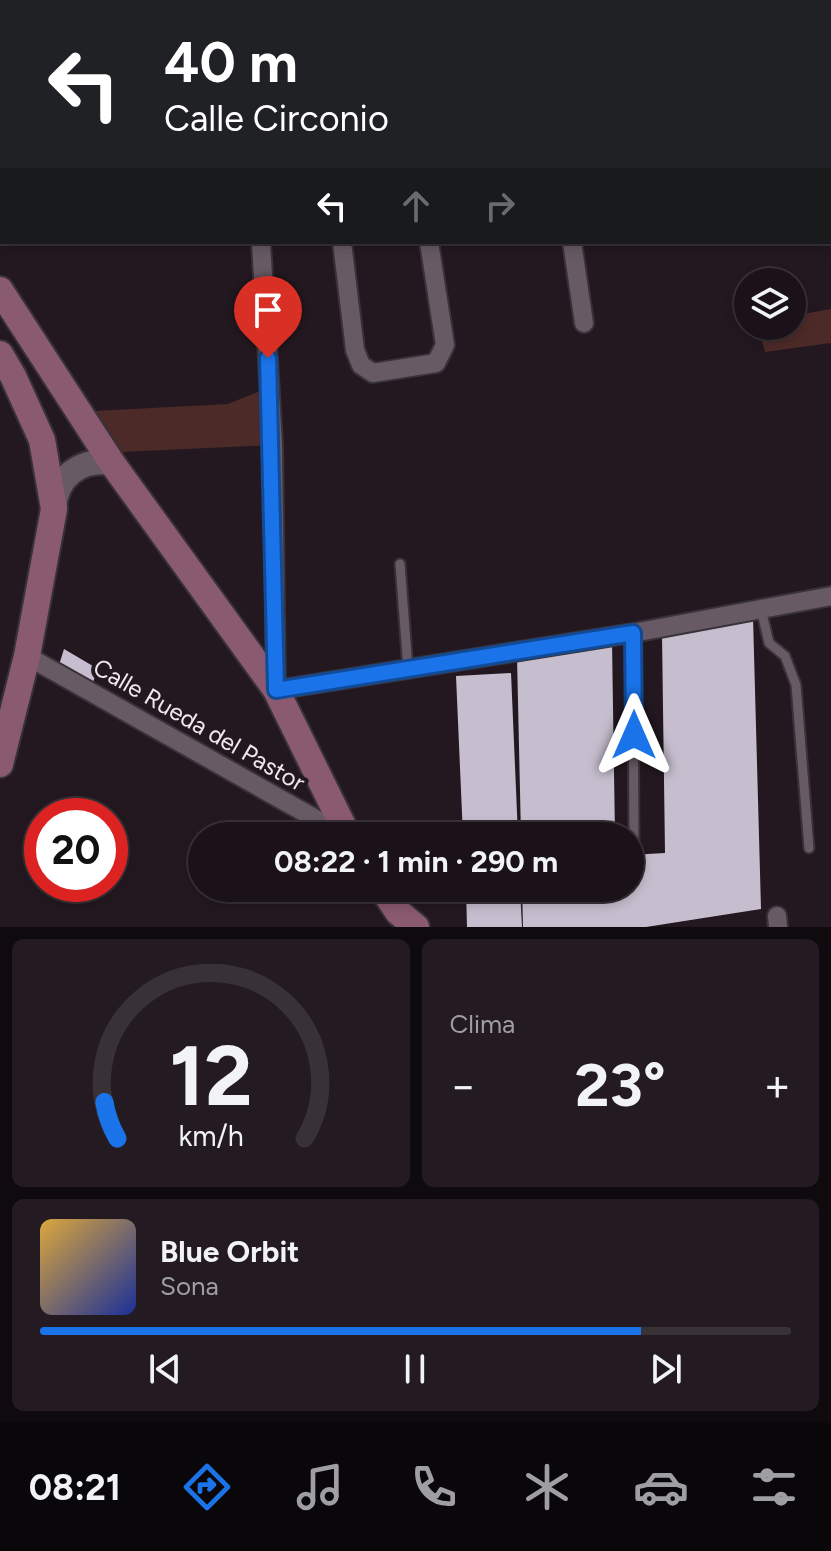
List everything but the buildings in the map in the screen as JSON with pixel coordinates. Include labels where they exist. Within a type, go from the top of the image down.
[{"type":"main road","points":[[0,290],[112,463],[276,690],[340,822]]},
{"type":"main road","points":[[0,354],[42,440],[54,509],[27,656],[2,750]]},
{"type":"main road","points":[[391,902],[416,927]]},
{"type":"street","points":[[261,244],[273,445],[276,690],[633,633],[831,596]]},
{"type":"street","points":[[342,244],[355,350],[361,365],[373,373],[436,363],[445,345],[429,244]]},
{"type":"street","points":[[572,244],[584,323]]},
{"type":"street","points":[[54,509],[57,491],[72,470],[91,462],[112,463]]},
{"type":"street","name":"Calle Rueda del Pastor","points":[[27,656],[322,822]]},
{"type":"lane","points":[[400,564],[408,669]]},
{"type":"lane","points":[[761,609],[769,643],[785,656],[796,685],[809,848]]},
{"type":"lane","points":[[633,633],[634,822]]},
{"type":"shaded area","points":[[831,309],[831,343],[765,352],[762,340],[806,340],[806,313]]},
{"type":"shaded area","points":[[270,387],[273,445],[122,452],[95,411],[228,404]]},
{"type":"route","points":[[268,358],[278,650],[276,690],[633,633],[634,735]]}]
